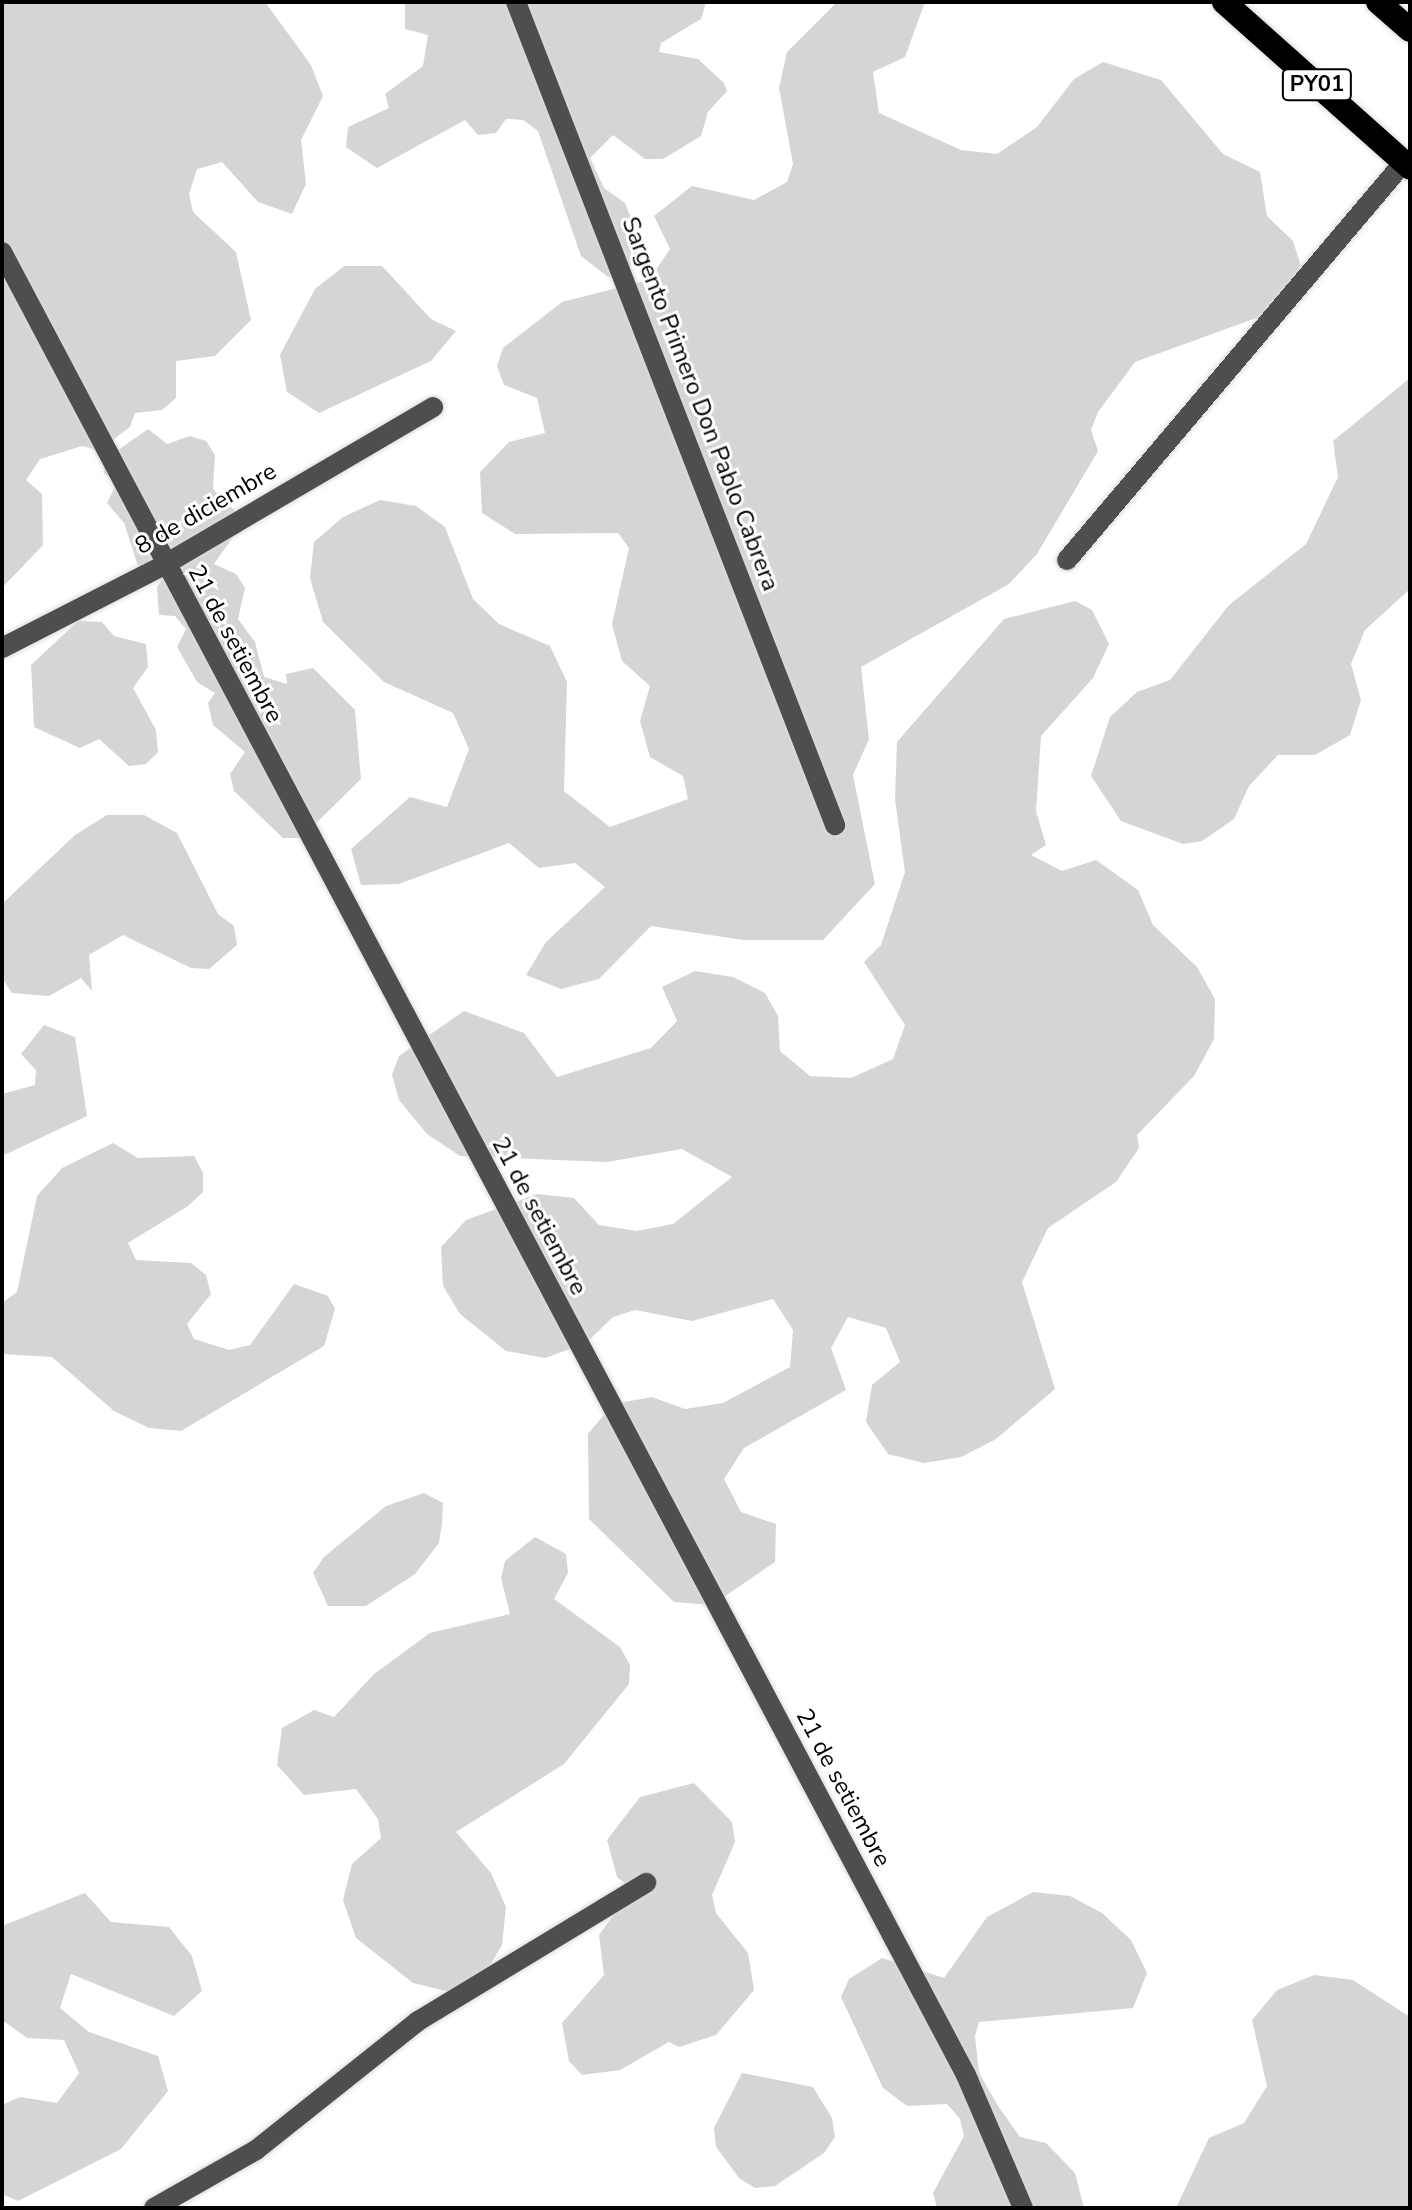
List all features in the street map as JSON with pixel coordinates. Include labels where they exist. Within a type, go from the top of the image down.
[{"type":"highway","name":"PY01","points":[[1224,2],[1407,165]]},
{"type":"highway","points":[[1378,2],[1410,30]]},
{"type":"street","name":"Sargento Primero Don Pablo Cabrera","points":[[516,2],[835,825]]},
{"type":"street","points":[[1067,560],[1407,165]]},
{"type":"street","name":"21 de setiembre","points":[[2,252],[164,565],[966,2075],[1023,2208]]},
{"type":"street","name":"8 de diciembre","points":[[2,648],[164,565],[433,407]]},
{"type":"street","points":[[154,2208],[256,2150],[418,2021],[646,1883]]},
{"type":"shaded area","points":[[2,2],[265,2],[311,65],[323,96],[301,140],[306,184],[292,214],[258,202],[222,162],[197,169],[189,194],[193,212],[236,252],[251,320],[215,356],[176,361],[176,398],[162,410],[135,413],[130,427],[99,450],[82,446],[40,459],[26,480],[42,494],[43,545],[2,588]]},
{"type":"shaded area","points":[[405,2],[706,2],[701,19],[661,43],[659,52],[698,59],[724,83],[727,91],[708,112],[701,136],[663,159],[645,159],[613,135],[590,158],[604,188],[625,203],[640,240],[638,258],[625,271],[608,277],[581,256],[538,131],[523,120],[506,119],[496,133],[478,135],[465,120],[377,168],[346,147],[348,127],[389,108],[385,94],[423,66],[428,35],[405,29]]},
{"type":"shaded area","points":[[837,2],[925,2],[905,57],[873,72],[879,113],[961,150],[997,154],[1037,127],[1074,79],[1103,62],[1161,80],[1223,154],[1260,172],[1267,216],[1293,241],[1304,276],[1259,317],[1135,362],[1098,412],[1091,430],[1098,451],[1037,554],[1009,584],[861,667],[869,739],[853,775],[875,884],[823,940],[743,940],[651,926],[599,979],[561,989],[526,975],[546,942],[605,887],[575,863],[539,868],[509,843],[399,884],[361,885],[351,849],[410,797],[447,807],[469,749],[453,713],[384,682],[323,622],[310,578],[314,542],[343,517],[380,500],[416,506],[445,527],[473,599],[499,624],[550,646],[567,682],[564,791],[610,827],[688,799],[683,776],[650,757],[640,721],[650,686],[622,661],[612,624],[629,548],[618,533],[515,534],[482,513],[480,472],[509,442],[545,433],[537,398],[504,385],[497,366],[503,348],[562,302],[649,280],[670,249],[654,216],[692,186],[754,200],[787,182],[793,164],[779,88],[787,52]]},
{"type":"shaded area","points":[[344,266],[382,266],[431,319],[456,331],[431,361],[319,413],[287,392],[280,355],[315,289]]},
{"type":"shaded area","points":[[1410,378],[1410,589],[1365,630],[1351,664],[1361,700],[1350,735],[1315,755],[1278,755],[1249,786],[1234,819],[1202,841],[1183,844],[1121,821],[1091,776],[1110,717],[1137,692],[1170,680],[1229,605],[1306,544],[1338,477],[1333,441]]},
{"type":"shaded area","points":[[148,429],[167,444],[190,436],[206,441],[215,455],[213,489],[236,512],[233,537],[214,564],[236,574],[245,588],[238,619],[255,642],[264,677],[287,684],[286,674],[313,668],[355,710],[361,779],[301,838],[283,838],[234,791],[230,774],[245,752],[213,725],[208,703],[215,693],[197,682],[177,647],[186,629],[175,616],[159,615],[157,587],[168,571],[139,569],[124,523],[107,503],[117,483],[104,473],[104,460]]},
{"type":"shaded area","points":[[1075,601],[1092,610],[1109,644],[1093,678],[1041,736],[1036,811],[1046,845],[1031,855],[1062,871],[1096,860],[1138,890],[1153,925],[1197,967],[1215,999],[1214,1039],[1194,1076],[1137,1135],[1139,1148],[1116,1182],[1048,1228],[1022,1282],[1055,1389],[996,1439],[961,1457],[924,1463],[888,1454],[866,1422],[872,1385],[900,1362],[886,1328],[848,1317],[831,1348],[846,1390],[744,1448],[724,1479],[741,1512],[776,1524],[775,1562],[712,1605],[674,1602],[589,1519],[588,1434],[613,1404],[652,1397],[685,1409],[723,1403],[790,1367],[793,1330],[773,1299],[692,1321],[635,1310],[613,1317],[586,1343],[545,1358],[506,1351],[460,1314],[443,1286],[441,1247],[466,1220],[537,1194],[574,1198],[599,1225],[637,1231],[673,1224],[732,1177],[682,1149],[607,1162],[460,1156],[427,1134],[399,1100],[392,1075],[399,1056],[464,1011],[524,1033],[557,1077],[651,1048],[677,1021],[662,987],[695,971],[733,977],[765,993],[778,1016],[780,1051],[810,1076],[851,1078],[893,1059],[905,1025],[864,962],[881,945],[905,872],[895,799],[897,742],[1004,619]]},
{"type":"shaded area","points":[[78,621],[102,622],[114,636],[146,644],[148,667],[133,688],[156,730],[158,752],[146,764],[129,766],[99,739],[80,748],[34,727],[31,665]]},
{"type":"shaded area","points":[[107,815],[144,815],[177,833],[218,914],[234,926],[237,945],[209,969],[191,968],[123,935],[89,955],[92,991],[81,978],[49,996],[12,993],[2,978],[2,904],[75,835]]},
{"type":"shaded area","points":[[44,1025],[75,1037],[87,1116],[2,1156],[2,1094],[35,1085],[36,1070],[21,1054]]},
{"type":"shaded area","points":[[113,1143],[138,1158],[194,1156],[203,1173],[203,1192],[188,1206],[128,1243],[136,1260],[191,1263],[206,1275],[211,1294],[187,1324],[194,1339],[229,1350],[250,1345],[294,1284],[328,1296],[335,1309],[324,1346],[181,1431],[149,1428],[114,1411],[52,1357],[2,1354],[2,1303],[17,1292],[37,1196],[62,1168]]},
{"type":"shaded area","points":[[424,1493],[443,1503],[442,1523],[439,1543],[415,1574],[366,1606],[328,1606],[313,1573],[324,1557],[386,1506]]},
{"type":"shaded area","points":[[535,1537],[566,1554],[568,1573],[554,1599],[620,1647],[630,1665],[629,1684],[564,1764],[456,1832],[491,1873],[506,1907],[502,1945],[483,1977],[450,1992],[413,1983],[356,1938],[343,1900],[352,1864],[381,1838],[378,1819],[356,1789],[304,1795],[277,1765],[282,1728],[314,1710],[334,1717],[374,1674],[430,1633],[510,1614],[501,1578],[505,1561]]},
{"type":"shaded area","points":[[694,1783],[732,1822],[735,1842],[712,1895],[716,1913],[748,1953],[754,1990],[716,2035],[679,2047],[669,2042],[620,2070],[582,2075],[569,2061],[562,2023],[604,1975],[599,1935],[632,1889],[617,1877],[607,1840],[640,1797]]},
{"type":"shaded area","points":[[1033,1892],[1070,1896],[1102,1913],[1131,1940],[1147,1973],[1133,2008],[979,2022],[975,2036],[979,2073],[998,2106],[1020,2137],[1046,2143],[1075,2173],[1084,2208],[937,2208],[933,2193],[964,2136],[960,2119],[947,2104],[907,2106],[883,2088],[841,1997],[849,1979],[882,1958],[944,1978],[987,1917]]},
{"type":"shaded area","points":[[85,1893],[111,1922],[169,1927],[192,1956],[202,1991],[174,2016],[71,1974],[60,2008],[89,2032],[158,2056],[168,2091],[121,2149],[18,2201],[2,2194],[2,2105],[20,2097],[57,2103],[79,2073],[64,2040],[27,2038],[2,2020],[2,1926]]},
{"type":"shaded area","points":[[1314,1975],[1353,1980],[1410,2017],[1410,2208],[1176,2208],[1209,2138],[1244,2123],[1267,2086],[1252,2020],[1277,1990]]},
{"type":"shaded area","points":[[742,2073],[813,2087],[832,2118],[835,2137],[824,2153],[775,2186],[755,2188],[739,2178],[716,2147],[714,2128]]}]
